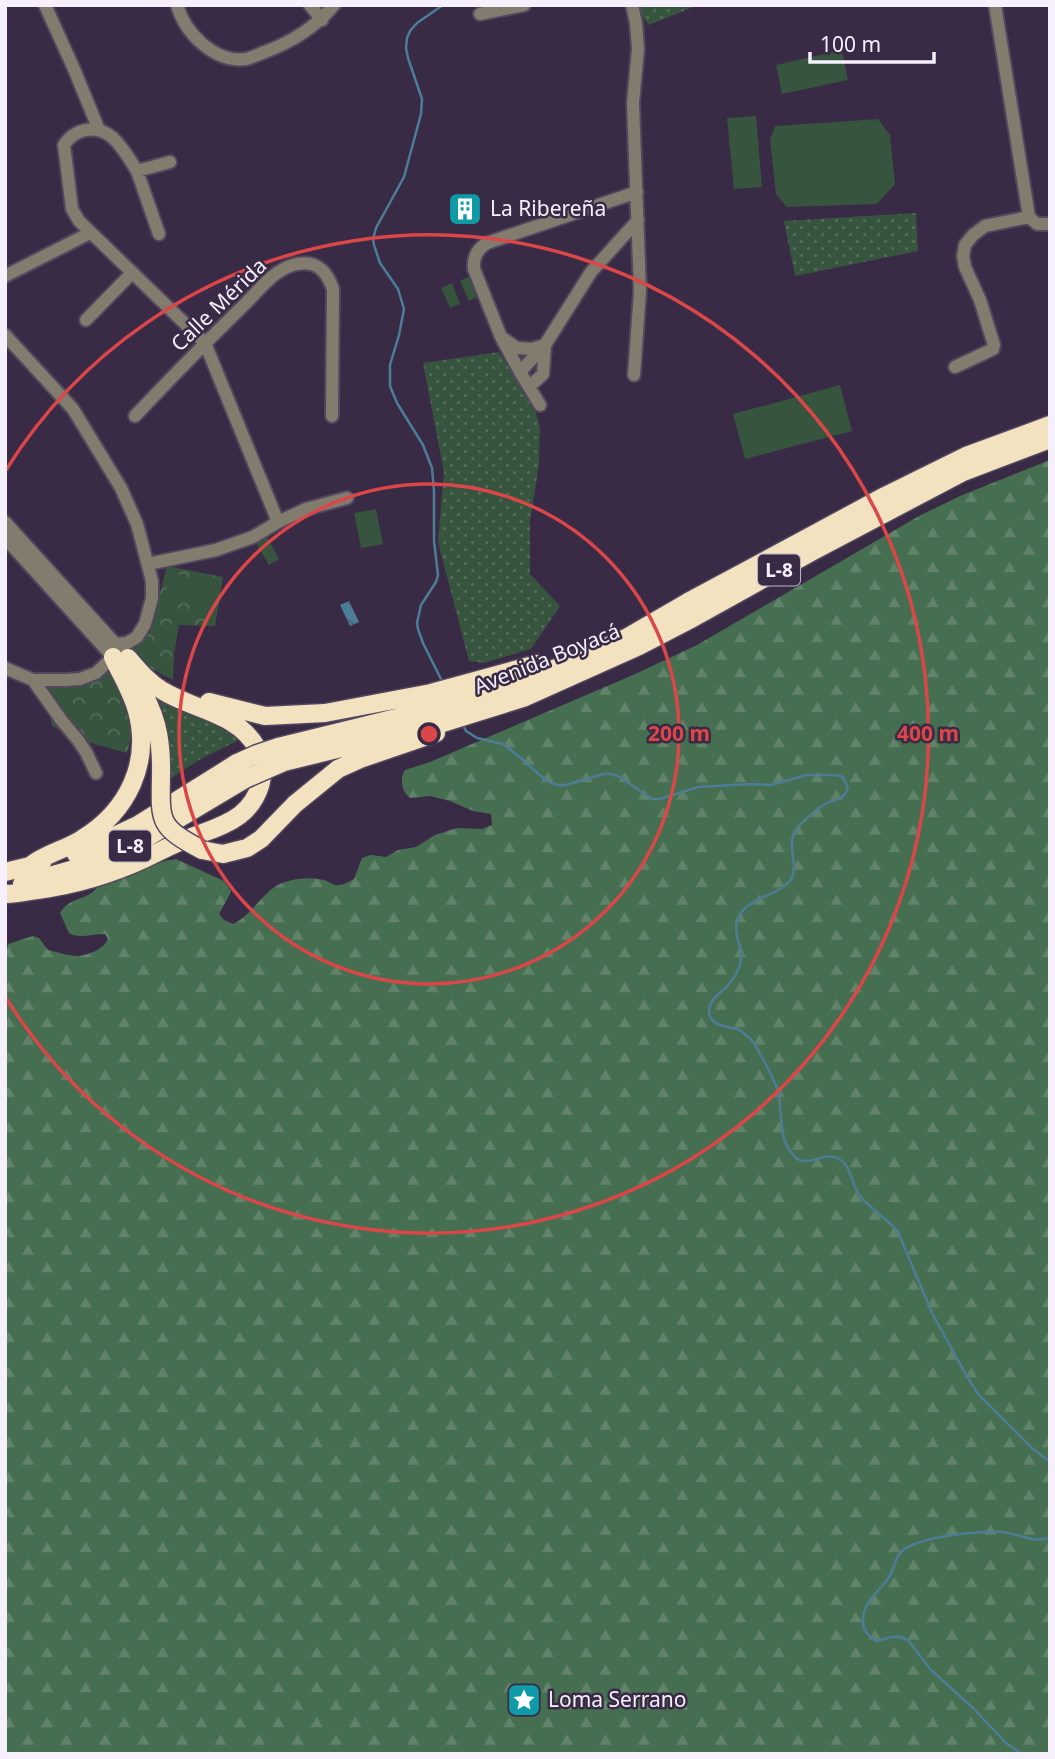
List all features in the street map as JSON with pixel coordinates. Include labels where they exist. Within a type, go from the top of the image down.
[{"type":"highway","name":"Avenida Boyacá","points":[[5,872],[74,855],[138,825],[237,763],[257,754],[281,754],[439,713],[479,701],[539,663],[552,662],[564,666],[626,638],[885,496],[966,456],[1050,425]]},
{"type":"highway","name":"Avenida Boyacá","points":[[479,701],[495,713],[510,703],[693,618],[963,472],[1050,439]]},
{"type":"highway","points":[[119,653],[177,690],[212,703],[265,716],[439,713]]},
{"type":"highway","points":[[119,653],[154,715],[160,741],[160,806],[163,819],[176,836],[202,850],[223,854],[247,848],[261,839],[295,804],[338,769],[439,713],[479,701]]},
{"type":"highway","points":[[30,866],[44,856],[80,841],[98,828],[122,800],[136,776],[142,746],[139,720],[119,653]]},
{"type":"highway","points":[[5,892],[51,889],[75,884],[125,867],[228,822],[245,810],[257,793],[261,782],[262,763],[257,748],[249,738],[218,715],[156,687],[119,653]]},
{"type":"highway","name":"Avenida Boyacá","points":[[5,892],[85,866],[136,844],[245,779],[281,754]]},
{"type":"street","points":[[45,5],[99,130]]},
{"type":"street","points":[[177,5],[184,24],[203,44],[218,54],[246,59],[286,44],[322,20],[334,5]]},
{"type":"street","points":[[310,5],[322,20]]},
{"type":"street","points":[[480,14],[524,5]]},
{"type":"street","points":[[632,5],[638,48],[633,103],[640,291],[634,376]]},
{"type":"street","points":[[995,5],[1029,217],[1037,224],[1050,224]]},
{"type":"street","points":[[159,234],[136,171],[111,136],[89,128],[69,138],[64,145],[72,209],[90,233],[205,343],[278,522]]},
{"type":"street","points":[[136,171],[170,162]]},
{"type":"street","points":[[540,405],[501,337],[474,269],[478,250],[487,243],[637,192]]},
{"type":"street","points":[[955,367],[993,349],[994,345],[980,300],[965,267],[965,245],[985,226],[1029,217]]},
{"type":"street","points":[[520,372],[545,345],[591,272],[638,220]]},
{"type":"street","points":[[5,276],[90,233]]},
{"type":"street","name":"Calle Mérida","points":[[135,416],[276,274],[291,265],[304,263],[322,268],[333,289],[332,416]]},
{"type":"street","points":[[86,320],[132,273]]},
{"type":"street","points":[[5,335],[73,410],[121,488],[137,524],[152,581],[152,598],[145,624],[134,640],[127,643],[96,673],[80,679],[33,680],[5,668]]},
{"type":"street","points":[[501,337],[517,348],[531,349],[545,345]]},
{"type":"street","points":[[529,387],[543,374],[545,345]]},
{"type":"street","points":[[148,564],[216,550],[253,537],[306,509],[348,498]]},
{"type":"street","points":[[5,522],[119,653]]},
{"type":"street","points":[[5,538],[119,653]]},
{"type":"street","points":[[33,680],[78,740],[96,773]]},
{"type":"green space","points":[[639,5],[698,5],[649,25],[641,15]]},
{"type":"green space","points":[[842,50],[848,80],[782,94],[776,65]]},
{"type":"green space","points":[[756,116],[762,187],[734,189],[727,118]]},
{"type":"green space","points":[[878,119],[890,135],[895,184],[877,204],[787,207],[776,194],[770,140],[775,126]]},
{"type":"green space","points":[[916,213],[918,251],[795,276],[784,221]]},
{"type":"green space","points":[[470,276],[479,296],[469,301],[460,281]]},
{"type":"green space","points":[[452,283],[460,304],[450,308],[441,288]]},
{"type":"green space","points":[[499,352],[535,409],[540,427],[539,465],[530,521],[530,574],[560,606],[531,649],[484,663],[469,661],[438,542],[444,472],[423,363]]},
{"type":"green space","points":[[840,385],[852,431],[745,459],[733,414]]},
{"type":"green space","points":[[1050,460],[1050,1754],[5,1754],[5,960],[8,944],[33,936],[39,938],[48,950],[63,954],[78,956],[96,951],[108,939],[105,934],[73,935],[69,933],[60,913],[70,903],[94,891],[102,878],[154,863],[176,859],[224,881],[231,891],[219,914],[233,924],[277,885],[309,878],[335,885],[343,884],[354,879],[362,858],[371,855],[386,857],[457,828],[482,829],[492,825],[491,814],[473,811],[430,796],[410,798],[402,785],[405,770],[430,762],[697,645],[919,516],[960,496]]},
{"type":"green space","points":[[376,509],[383,544],[361,548],[354,513]]},
{"type":"green space","points":[[267,537],[279,559],[269,565],[256,543]]},
{"type":"green space","points":[[167,566],[223,577],[215,626],[179,625],[173,680],[142,664],[128,652],[144,634],[149,623]]},
{"type":"green space","points":[[172,572],[212,585],[205,605],[166,592]]},
{"type":"green space","points":[[111,670],[126,695],[132,733],[127,753],[91,743],[52,726],[44,685],[90,678]]},
{"type":"green space","points":[[155,694],[219,722],[239,740],[199,760],[161,785],[152,703]]},
{"type":"water","points":[[349,601],[359,622],[350,626],[340,605]]},
{"type":"waterway","points":[[442,681],[423,643],[417,623],[421,605],[438,575],[432,468],[423,445],[397,403],[390,386],[390,365],[404,309],[398,289],[380,263],[373,239],[376,228],[404,177],[421,114],[422,99],[408,58],[407,38],[417,23],[443,5]]},
{"type":"waterway","points":[[463,725],[466,731],[477,738],[503,744],[551,783],[566,785],[610,774],[618,776],[652,799],[698,787],[771,785],[807,775],[832,775],[844,779],[848,789],[844,795],[819,808],[795,831],[792,844],[794,871],[789,882],[751,903],[737,920],[740,964],[731,981],[711,1003],[710,1017],[716,1023],[739,1030],[757,1048],[778,1091],[785,1143],[795,1157],[805,1161],[828,1157],[839,1159],[849,1171],[860,1196],[898,1232],[932,1313],[978,1394],[1033,1449],[1050,1462]]},
{"type":"waterway","points":[[1022,1754],[1006,1743],[931,1670],[908,1640],[892,1637],[876,1641],[864,1628],[863,1619],[865,1609],[890,1576],[899,1554],[910,1546],[935,1538],[979,1532],[1050,1538]]},
{"type":"place","name":"La Ribereña","points":[[465,209]]},
{"type":"place","name":"Loma Serrano","points":[[524,1700]]}]
